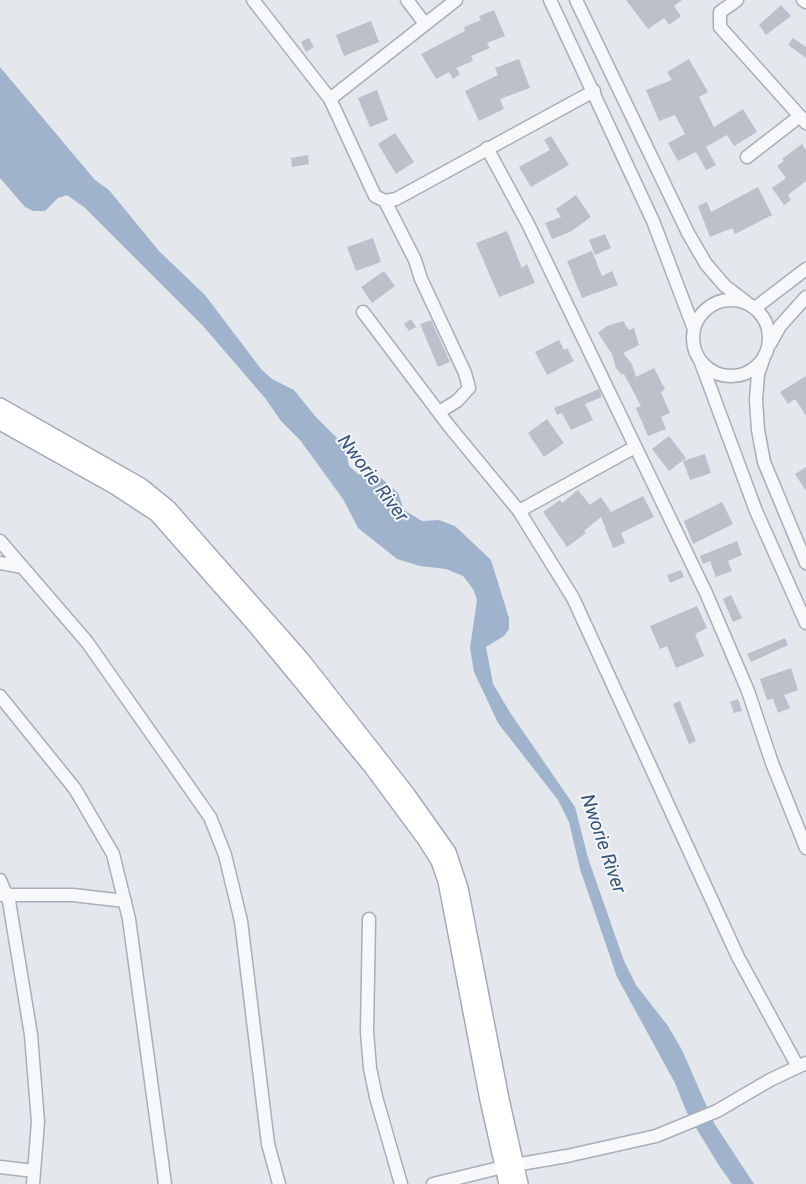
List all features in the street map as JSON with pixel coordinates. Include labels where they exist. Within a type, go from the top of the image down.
[{"type":"main road","points":[[0,406],[141,486],[168,508],[302,660],[407,794],[448,852],[460,888],[509,1166],[507,1184]]},
{"type":"main road","points":[[0,422],[116,487],[157,514],[261,632],[376,773],[425,839],[439,861],[446,882],[509,1166],[520,1184]]},
{"type":"street","points":[[253,0],[330,99],[366,179],[375,196],[385,201],[415,260],[421,279],[465,373],[470,388],[457,401],[439,412]]},
{"type":"street","points":[[407,0],[425,24]]},
{"type":"street","points":[[330,99],[456,0]]},
{"type":"street","points":[[550,0],[653,221],[694,329]]},
{"type":"street","points":[[576,0],[688,233],[706,264],[725,286],[750,305],[768,325],[767,351],[758,374],[756,400],[758,430],[764,462],[806,563]]},
{"type":"street","points":[[737,0],[720,12],[720,27],[803,120],[747,157]]},
{"type":"street","points":[[385,201],[396,199],[594,91]]},
{"type":"street","points":[[487,148],[528,224],[706,593],[748,691],[772,764],[803,833],[806,848]]},
{"type":"street","points":[[806,269],[750,305],[730,300],[714,304],[698,319],[694,329],[693,340],[756,511],[806,623]]},
{"type":"street","points":[[700,360],[717,373],[739,375],[758,365],[780,326],[806,297]]},
{"type":"street","points":[[362,312],[518,511],[573,598],[738,957],[802,1065],[718,1111],[685,1126],[656,1136],[432,1184]]},
{"type":"street","points":[[518,511],[635,447]]},
{"type":"street","points":[[0,541],[87,642],[123,690],[210,817],[216,830],[225,855],[241,921],[268,1144],[279,1184]]},
{"type":"street","points":[[0,563],[22,567]]},
{"type":"street","points":[[0,696],[75,789],[113,854],[125,901],[164,1184]]},
{"type":"street","points":[[0,880],[31,1035],[38,1122],[34,1178],[0,1167]]},
{"type":"street","points":[[3,895],[73,895],[125,901]]},
{"type":"street","points":[[369,919],[367,1032],[370,1068],[376,1097],[401,1184]]},
{"type":"water","name":"Nworie River","points":[[0,67],[95,180],[109,190],[159,251],[205,295],[261,369],[272,379],[294,390],[315,416],[341,442],[346,450],[349,466],[358,474],[381,478],[398,493],[404,510],[422,521],[439,520],[455,526],[491,560],[509,618],[509,629],[504,636],[486,647],[493,684],[511,714],[575,807],[588,858],[624,961],[636,985],[668,1026],[682,1050],[714,1123],[754,1184],[732,1184],[718,1164],[687,1113],[675,1083],[617,977],[580,869],[569,822],[558,800],[498,723],[474,672],[470,648],[477,600],[473,589],[463,576],[446,569],[420,566],[397,559],[358,528],[343,499],[300,440],[281,421],[265,398],[203,326],[84,207],[67,195],[58,198],[45,211],[33,211],[25,207],[0,178]]},
{"type":"building","points":[[626,0],[682,0],[674,6],[681,16],[669,25],[664,18],[648,29]]},
{"type":"building","points":[[781,5],[791,16],[766,35],[759,25]]},
{"type":"building","points":[[494,10],[505,36],[487,43],[490,48],[471,56],[473,61],[456,68],[460,74],[453,79],[449,72],[436,79],[421,54],[465,31],[464,27],[481,20],[479,16]]},
{"type":"building","points":[[371,21],[379,42],[344,56],[336,35]]},
{"type":"building","points":[[309,38],[314,47],[306,52],[301,42]]},
{"type":"building","points":[[793,38],[806,47],[806,58],[788,45]]},
{"type":"building","points":[[519,59],[530,88],[500,99],[504,109],[479,121],[465,91],[498,75],[495,68]]},
{"type":"building","points":[[689,59],[708,92],[699,97],[714,127],[743,109],[757,132],[734,146],[727,135],[706,147],[716,165],[706,170],[696,152],[678,161],[668,143],[685,134],[675,115],[659,121],[646,90],[672,80],[667,72]]},
{"type":"building","points":[[377,90],[388,120],[370,127],[358,98]]},
{"type":"building","points":[[395,133],[414,162],[396,174],[378,144]]},
{"type":"building","points":[[551,136],[569,165],[531,187],[519,167],[550,150],[544,140]]},
{"type":"building","points":[[802,144],[806,150],[806,181],[788,195],[791,200],[784,205],[772,188],[786,178],[777,166],[784,161],[782,159]]},
{"type":"building","points":[[308,155],[309,164],[292,167],[291,158]]},
{"type":"building","points":[[758,187],[772,215],[735,234],[732,228],[710,237],[698,206],[707,202],[711,212]]},
{"type":"building","points":[[576,195],[591,217],[570,232],[552,239],[545,223],[561,217],[556,209]]},
{"type":"building","points":[[507,231],[522,268],[527,264],[535,283],[499,297],[476,243]]},
{"type":"building","points":[[605,234],[611,248],[595,255],[589,240]]},
{"type":"building","points":[[373,238],[381,262],[356,271],[347,247]]},
{"type":"building","points":[[592,251],[602,276],[612,271],[618,285],[582,298],[567,261]]},
{"type":"building","points":[[384,271],[395,286],[372,303],[361,287]]},
{"type":"building","points":[[411,319],[416,327],[409,331],[404,324]]},
{"type":"building","points":[[431,320],[450,362],[438,367],[420,324]]},
{"type":"building","points":[[623,321],[629,330],[634,328],[639,345],[623,353],[632,364],[636,377],[654,368],[665,389],[661,392],[670,413],[661,417],[666,429],[648,436],[636,408],[641,406],[624,374],[622,375],[616,368],[612,354],[598,333],[607,326]]},
{"type":"building","points":[[559,340],[564,350],[567,348],[574,361],[547,375],[535,352]]},
{"type":"building","points":[[806,376],[806,416],[795,399],[788,404],[780,392]]},
{"type":"building","points":[[599,389],[602,397],[585,404],[593,420],[571,430],[562,413],[557,415],[554,408]]},
{"type":"building","points":[[547,419],[564,443],[544,457],[528,433]]},
{"type":"building","points":[[669,436],[686,458],[669,471],[652,449]]},
{"type":"building","points":[[705,454],[711,473],[690,480],[683,461]]},
{"type":"building","points":[[806,467],[806,491],[795,474]]},
{"type":"building","points":[[578,490],[590,505],[601,497],[611,512],[643,496],[654,517],[621,533],[625,543],[613,548],[601,517],[584,531],[586,533],[567,547],[543,512],[560,500],[562,503]]},
{"type":"building","points":[[722,502],[733,524],[693,544],[684,521]]},
{"type":"building","points":[[737,541],[742,555],[728,561],[732,571],[716,577],[710,561],[703,564],[700,556]]},
{"type":"building","points":[[681,570],[684,577],[670,583],[667,575]]},
{"type":"building","points":[[731,595],[742,618],[733,622],[723,599]]},
{"type":"building","points":[[697,606],[707,628],[695,634],[704,656],[676,668],[667,646],[660,649],[650,626]]},
{"type":"building","points":[[785,638],[788,645],[751,662],[747,654]]},
{"type":"building","points":[[791,668],[798,690],[784,695],[790,708],[778,713],[773,699],[767,700],[760,679]]},
{"type":"building","points":[[738,699],[742,711],[734,713],[730,702]]},
{"type":"building","points":[[680,701],[696,741],[689,744],[673,704]]}]
